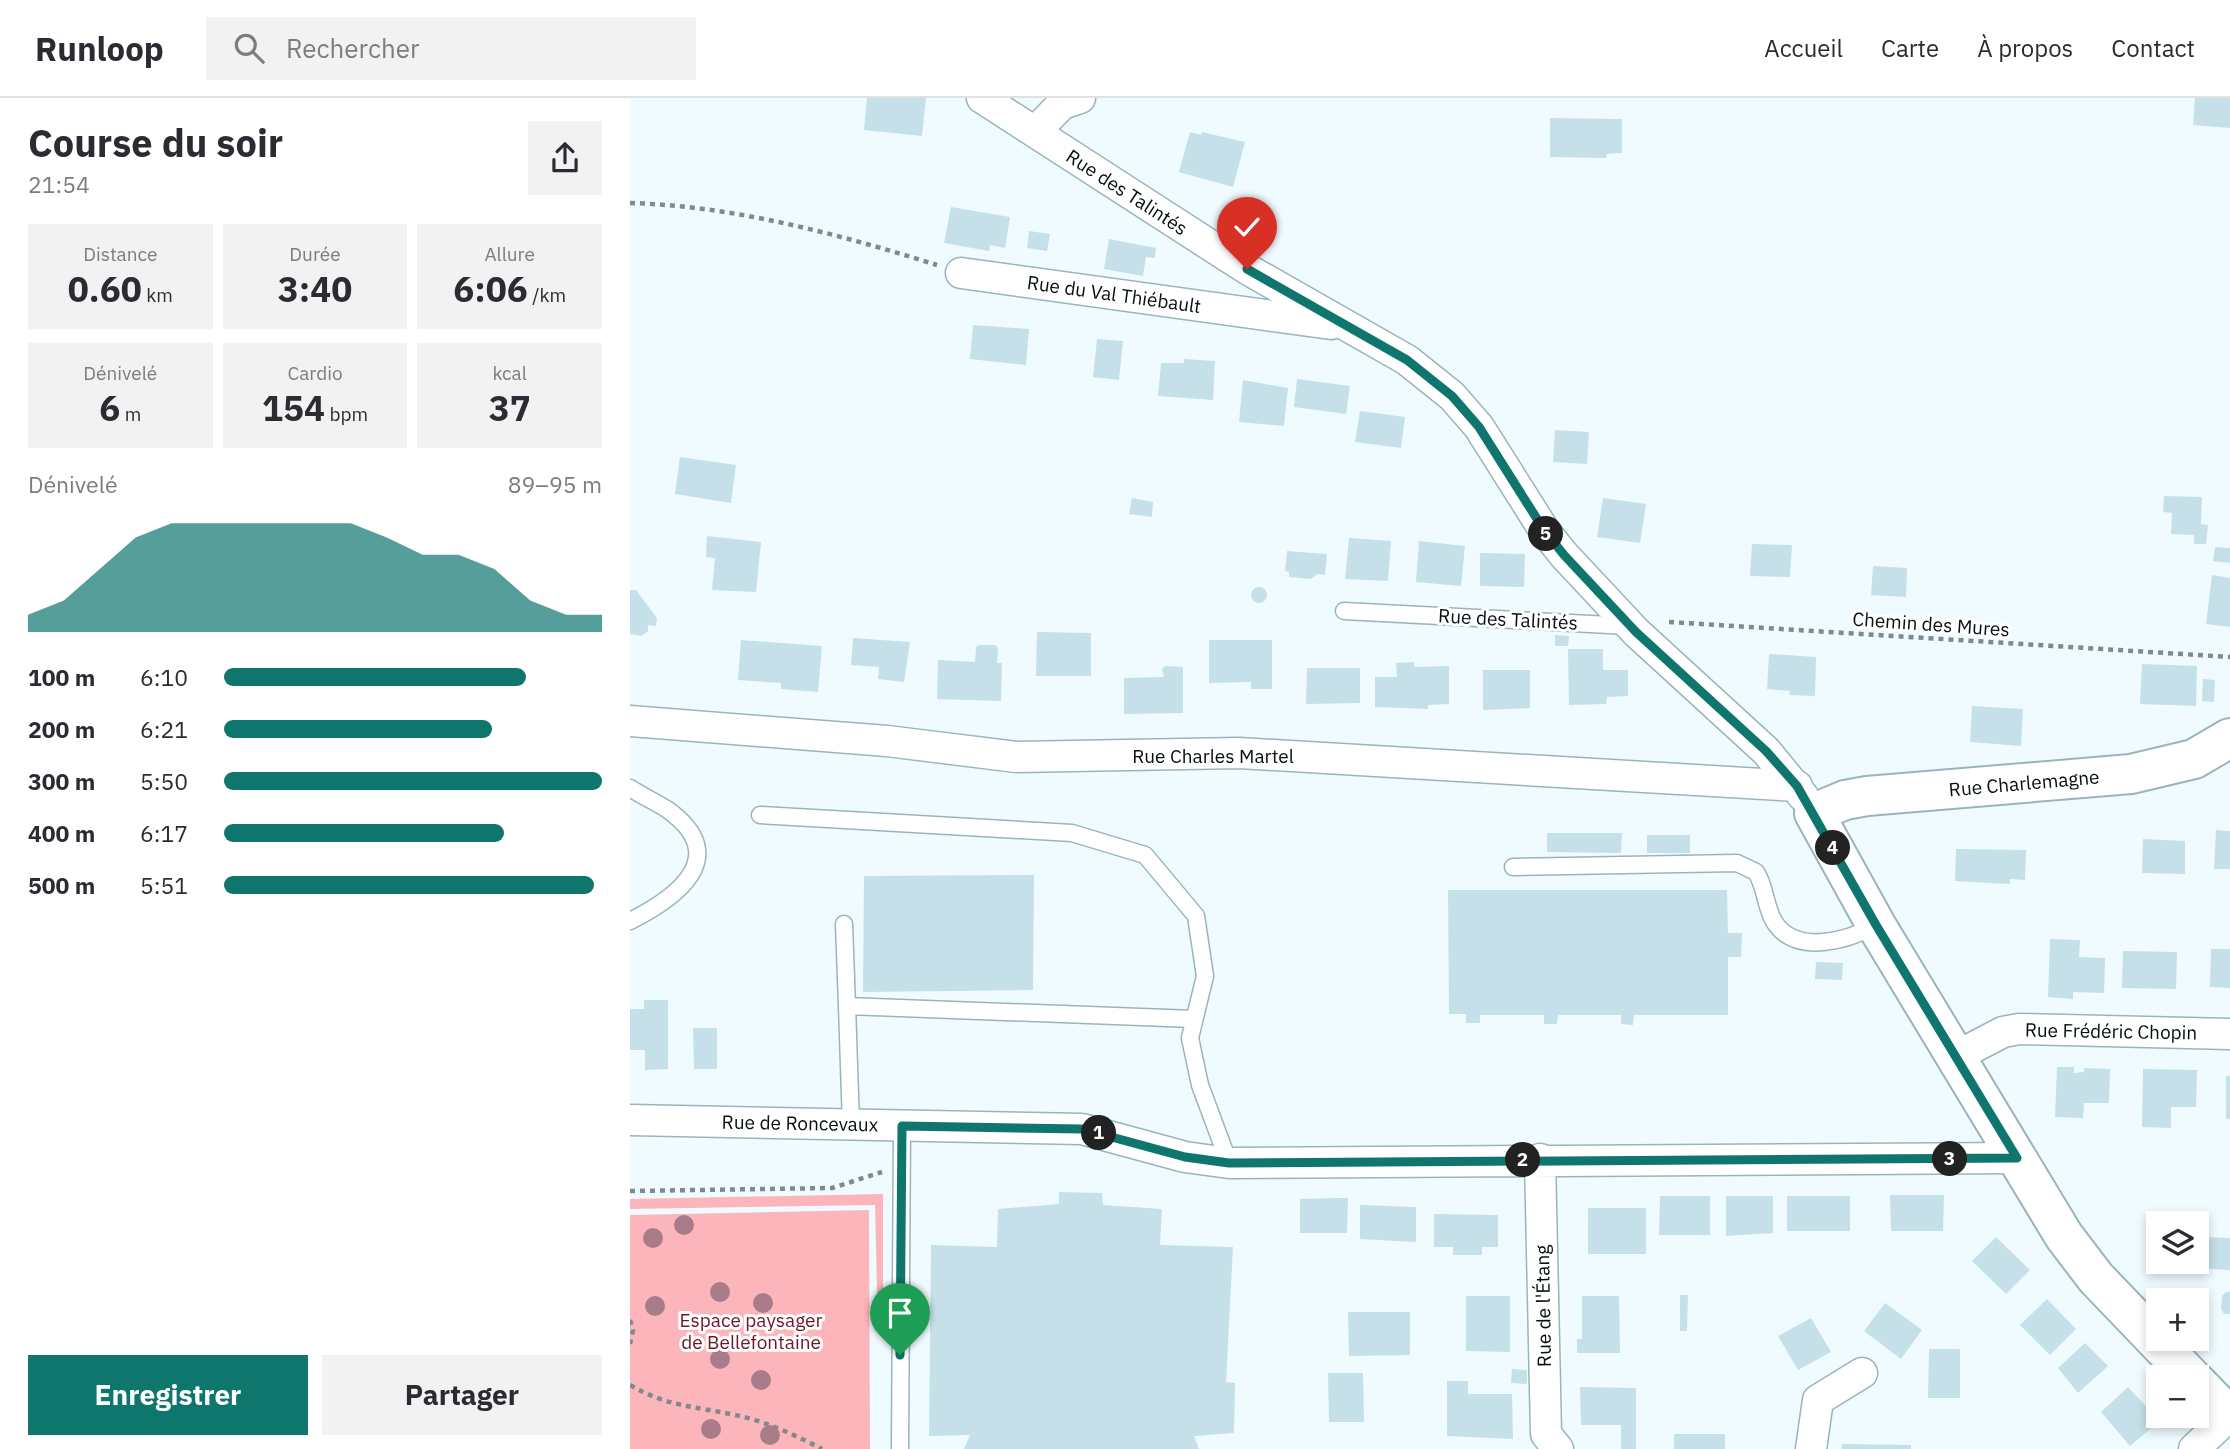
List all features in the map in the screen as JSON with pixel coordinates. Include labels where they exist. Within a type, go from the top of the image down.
[{"type":"street","name":"Rue des Talintés","points":[[982,98],[1247,269],[1407,360],[1452,396],[1493,447],[1544,530],[1630,626],[1766,751],[1805,799],[1876,925],[2078,1256],[2122,1307],[2179,1365]]},
{"type":"street","points":[[1035,132],[1062,104],[1080,98]]},
{"type":"street","name":"Rue du Val Thiébault","points":[[961,273],[1350,327]]},
{"type":"street","name":"Rue Charles Martel","points":[[630,721],[887,741],[1016,757],[1239,753],[1805,799]]},
{"type":"street","name":"Rue Charlemagne","points":[[1805,799],[1845,800],[2131,774],[2194,759],[2230,738]]},
{"type":"street","name":"Rue Frédéric Chopin","points":[[1956,1056],[2003,1032],[2019,1029],[2230,1034]]},
{"type":"street","name":"Rue de Roncevaux","points":[[630,1120],[1082,1129],[1185,1157],[1229,1163],[2017,1158]]},
{"type":"street","name":"Rue de l'Étang","points":[[1540,1159],[1546,1434],[1558,1449]]},
{"type":"street","points":[[1811,1449],[1818,1400],[1862,1373]]},
{"type":"street","points":[[2193,1449],[2229,1416],[2209,1395]]},
{"type":"lane","name":"Rue des Talintés","points":[[1344,611],[1630,626]]},
{"type":"lane","points":[[630,788],[670,811],[692,837],[695,853],[694,875],[676,895],[630,921]]},
{"type":"lane","points":[[760,814],[1072,833],[1145,855],[1196,916],[1205,976],[1190,1038],[1200,1085],[1229,1163]]},
{"type":"lane","points":[[1513,867],[1737,863],[1756,872],[1774,922],[1791,937],[1806,942],[1853,937],[1876,925]]},
{"type":"lane","points":[[844,924],[851,1125]]},
{"type":"lane","points":[[847,1006],[1194,1019]]},
{"type":"lane","points":[[900,1449],[902,1126]]},
{"type":"path","points":[[630,203],[682,204],[849,238],[961,273]]},
{"type":"path","name":"Chemin des Mures","points":[[1630,626],[1653,621],[2230,657]]},
{"type":"path","points":[[630,1191],[832,1188],[901,1167]]},
{"type":"path","points":[[630,1320],[633,1330],[630,1344]]},
{"type":"path","points":[[630,1385],[648,1395],[695,1410],[736,1415],[797,1436],[822,1449]]},
{"type":"green space","points":[[883,1194],[883,1333],[878,1332],[875,1205],[630,1209],[630,1199]]},
{"type":"green space","name":"Espace paysager de Bellefontaine","points":[[869,1210],[870,1449],[630,1449],[630,1215]]},
{"type":"building","points":[[867,98],[926,98],[922,136],[864,130]]},
{"type":"building","points":[[2195,98],[2230,98],[2230,128],[2193,125]]},
{"type":"building","points":[[1550,118],[1622,119],[1622,153],[1607,154],[1606,158],[1550,157]]},
{"type":"building","points":[[1190,132],[1201,135],[1202,132],[1245,142],[1233,187],[1179,172]]},
{"type":"building","points":[[951,207],[1010,217],[1005,248],[990,245],[989,251],[944,243]]},
{"type":"building","points":[[1029,231],[1050,234],[1047,251],[1027,248]]},
{"type":"building","points":[[1109,239],[1156,248],[1155,258],[1146,257],[1143,276],[1104,269]]},
{"type":"building","points":[[973,325],[1029,329],[1026,365],[970,359]]},
{"type":"building","points":[[1097,339],[1123,341],[1119,380],[1093,377]]},
{"type":"building","points":[[1184,359],[1215,361],[1213,400],[1158,396],[1161,363],[1184,363]]},
{"type":"building","points":[[1297,379],[1350,386],[1346,414],[1294,407]]},
{"type":"building","points":[[1243,380],[1288,388],[1284,426],[1239,422]]},
{"type":"building","points":[[1360,411],[1405,417],[1401,448],[1355,442]]},
{"type":"building","points":[[1555,430],[1589,432],[1587,464],[1553,462]]},
{"type":"building","points":[[680,457],[736,465],[731,503],[675,494]]},
{"type":"building","points":[[2164,496],[2202,497],[2201,524],[2208,525],[2206,544],[2194,544],[2194,535],[2171,534],[2172,513],[2163,512]]},
{"type":"building","points":[[1132,498],[1153,502],[1152,517],[1129,514]]},
{"type":"building","points":[[1603,498],[1646,504],[1640,543],[1597,537]]},
{"type":"building","points":[[707,536],[761,542],[756,592],[712,590],[715,558],[706,557]]},
{"type":"building","points":[[1349,538],[1391,541],[1388,581],[1345,579]]},
{"type":"building","points":[[1419,541],[1465,546],[1461,586],[1416,582]]},
{"type":"building","points":[[1752,544],[1792,545],[1790,577],[1750,576]]},
{"type":"building","points":[[2215,547],[2230,548],[2230,563],[2213,561]]},
{"type":"building","points":[[1287,551],[1327,554],[1325,575],[1317,574],[1311,579],[1289,577],[1289,572],[1285,571]]},
{"type":"building","points":[[1480,553],[1525,554],[1524,587],[1480,586]]},
{"type":"building","points":[[1873,566],[1907,568],[1906,597],[1871,595]]},
{"type":"building","points":[[2212,575],[2230,578],[2230,627],[2206,624]]},
{"type":"building","points":[[1256,587],[1262,587],[1267,595],[1265,601],[1256,603],[1251,598],[1251,592]]},
{"type":"building","points":[[630,590],[636,590],[657,618],[656,626],[648,625],[648,631],[641,636],[630,634]]},
{"type":"building","points":[[1037,632],[1091,633],[1091,676],[1036,676]]},
{"type":"building","points":[[1555,635],[1569,636],[1568,646],[1555,646]]},
{"type":"building","points":[[853,638],[910,642],[904,682],[878,679],[879,667],[851,665]]},
{"type":"building","points":[[741,640],[822,646],[818,692],[781,689],[781,683],[738,680]]},
{"type":"building","points":[[1209,640],[1272,640],[1272,689],[1251,689],[1251,682],[1209,683]]},
{"type":"building","points":[[995,645],[998,648],[997,663],[1002,663],[1001,701],[937,699],[938,660],[975,662],[976,647]]},
{"type":"building","points":[[1568,649],[1603,649],[1603,670],[1628,670],[1628,696],[1607,697],[1606,704],[1569,705]]},
{"type":"building","points":[[1769,654],[1816,657],[1815,696],[1789,695],[1790,691],[1767,689]]},
{"type":"building","points":[[1414,662],[1414,667],[1449,666],[1449,704],[1428,705],[1428,709],[1375,707],[1375,677],[1397,677],[1396,663]]},
{"type":"building","points":[[2142,664],[2197,666],[2196,706],[2140,704]]},
{"type":"building","points":[[1165,666],[1183,667],[1183,713],[1124,714],[1124,678],[1164,677],[1162,669]]},
{"type":"building","points":[[1307,668],[1360,668],[1360,703],[1306,704]]},
{"type":"building","points":[[1483,670],[1530,670],[1530,708],[1483,710]]},
{"type":"building","points":[[2203,679],[2215,680],[2214,702],[2202,701]]},
{"type":"building","points":[[1972,706],[2023,709],[2021,746],[1970,742]]},
{"type":"building","points":[[2216,830],[2230,831],[2230,869],[2214,869]]},
{"type":"building","points":[[1547,833],[1622,833],[1621,853],[1547,852]]},
{"type":"building","points":[[1647,835],[1690,835],[1690,853],[1647,853]]},
{"type":"building","points":[[2143,839],[2185,841],[2185,874],[2142,873]]},
{"type":"building","points":[[1956,849],[2026,850],[2025,880],[2010,879],[2010,884],[1955,881]]},
{"type":"building","points":[[1034,875],[1033,990],[863,992],[864,876]]},
{"type":"building","points":[[1448,890],[1727,890],[1728,933],[1742,933],[1741,957],[1728,957],[1728,1015],[1634,1015],[1633,1025],[1621,1024],[1621,1015],[1558,1015],[1557,1024],[1544,1024],[1544,1015],[1480,1015],[1480,1023],[1466,1023],[1466,1014],[1449,1014]]},
{"type":"building","points":[[2050,939],[2080,940],[2079,957],[2105,958],[2104,993],[2073,992],[2073,999],[2048,997]]},
{"type":"building","points":[[2211,949],[2230,949],[2230,988],[2210,987]]},
{"type":"building","points":[[2123,951],[2177,952],[2176,989],[2122,988]]},
{"type":"building","points":[[1816,962],[1843,963],[1842,980],[1815,979]]},
{"type":"building","points":[[644,1000],[668,1000],[668,1069],[645,1070],[645,1050],[630,1050],[630,1009],[644,1009]]},
{"type":"building","points":[[693,1028],[717,1028],[717,1069],[694,1069]]},
{"type":"building","points":[[2057,1067],[2074,1067],[2074,1073],[2084,1072],[2084,1068],[2110,1069],[2109,1103],[2084,1103],[2083,1118],[2055,1117]]},
{"type":"building","points":[[2143,1069],[2197,1070],[2196,1107],[2171,1107],[2171,1128],[2142,1127]]},
{"type":"building","points":[[2226,1076],[2230,1076],[2230,1119],[2226,1119]]},
{"type":"building","points":[[1059,1192],[1102,1193],[1103,1205],[1162,1209],[1160,1245],[1233,1247],[1226,1382],[1235,1383],[1234,1433],[1194,1436],[1199,1449],[964,1449],[970,1435],[929,1436],[931,1245],[997,1247],[998,1209],[1059,1204]]},
{"type":"building","points":[[1890,1195],[1944,1195],[1943,1231],[1891,1231]]},
{"type":"building","points":[[1660,1196],[1710,1196],[1710,1235],[1659,1235]]},
{"type":"building","points":[[1726,1196],[1773,1196],[1773,1233],[1726,1236]]},
{"type":"building","points":[[1787,1196],[1850,1196],[1850,1231],[1787,1231]]},
{"type":"building","points":[[1348,1198],[1347,1233],[1300,1233],[1300,1199]]},
{"type":"building","points":[[1360,1205],[1416,1207],[1416,1242],[1360,1239]]},
{"type":"building","points":[[1588,1208],[1646,1208],[1646,1254],[1588,1254]]},
{"type":"building","points":[[1434,1214],[1498,1215],[1498,1247],[1482,1247],[1482,1255],[1453,1255],[1453,1247],[1434,1247]]},
{"type":"building","points":[[1996,1237],[2030,1270],[2006,1294],[1972,1261]]},
{"type":"building","points":[[2209,1237],[2230,1238],[2230,1270],[2209,1269]]},
{"type":"building","points":[[2230,1292],[2230,1314],[2224,1314],[2221,1309],[2222,1296]]},
{"type":"building","points":[[1680,1295],[1688,1295],[1687,1331],[1680,1331]]},
{"type":"building","points":[[1466,1296],[1510,1296],[1510,1352],[1466,1351]]},
{"type":"building","points":[[1582,1296],[1619,1296],[1620,1353],[1577,1353],[1577,1339],[1582,1339]]},
{"type":"building","points":[[2047,1299],[2076,1329],[2050,1355],[2020,1325]]},
{"type":"building","points":[[1885,1303],[1922,1330],[1901,1359],[1864,1331]]},
{"type":"building","points":[[1348,1312],[1410,1312],[1410,1355],[1349,1356]]},
{"type":"building","points":[[1811,1318],[1831,1352],[1798,1370],[1778,1336]]},
{"type":"building","points":[[2085,1343],[2108,1366],[2078,1393],[2058,1368]]},
{"type":"building","points":[[1929,1349],[1960,1349],[1960,1398],[1928,1398]]},
{"type":"building","points":[[1512,1369],[1527,1370],[1527,1384],[1511,1383]]},
{"type":"building","points":[[1328,1373],[1363,1373],[1364,1422],[1329,1422]]},
{"type":"building","points":[[1447,1381],[1468,1381],[1468,1394],[1512,1394],[1513,1439],[1447,1436]]},
{"type":"building","points":[[1580,1387],[1636,1388],[1636,1449],[1621,1449],[1621,1425],[1581,1425]]},
{"type":"building","points":[[2128,1387],[2146,1406],[2146,1428],[2152,1428],[2130,1446],[2101,1412]]},
{"type":"building","points":[[1674,1434],[1725,1434],[1725,1449],[1674,1449]]},
{"type":"building","points":[[1842,1444],[1911,1445],[1911,1449],[1842,1449]]},
{"type":"route","points":[[900,1355],[902,1126],[1082,1129],[1185,1157],[1229,1163],[2017,1158],[1876,925],[1797,786],[1766,751],[1636,632],[1564,555],[1544,530],[1479,427],[1452,396],[1407,360],[1247,269]]}]
